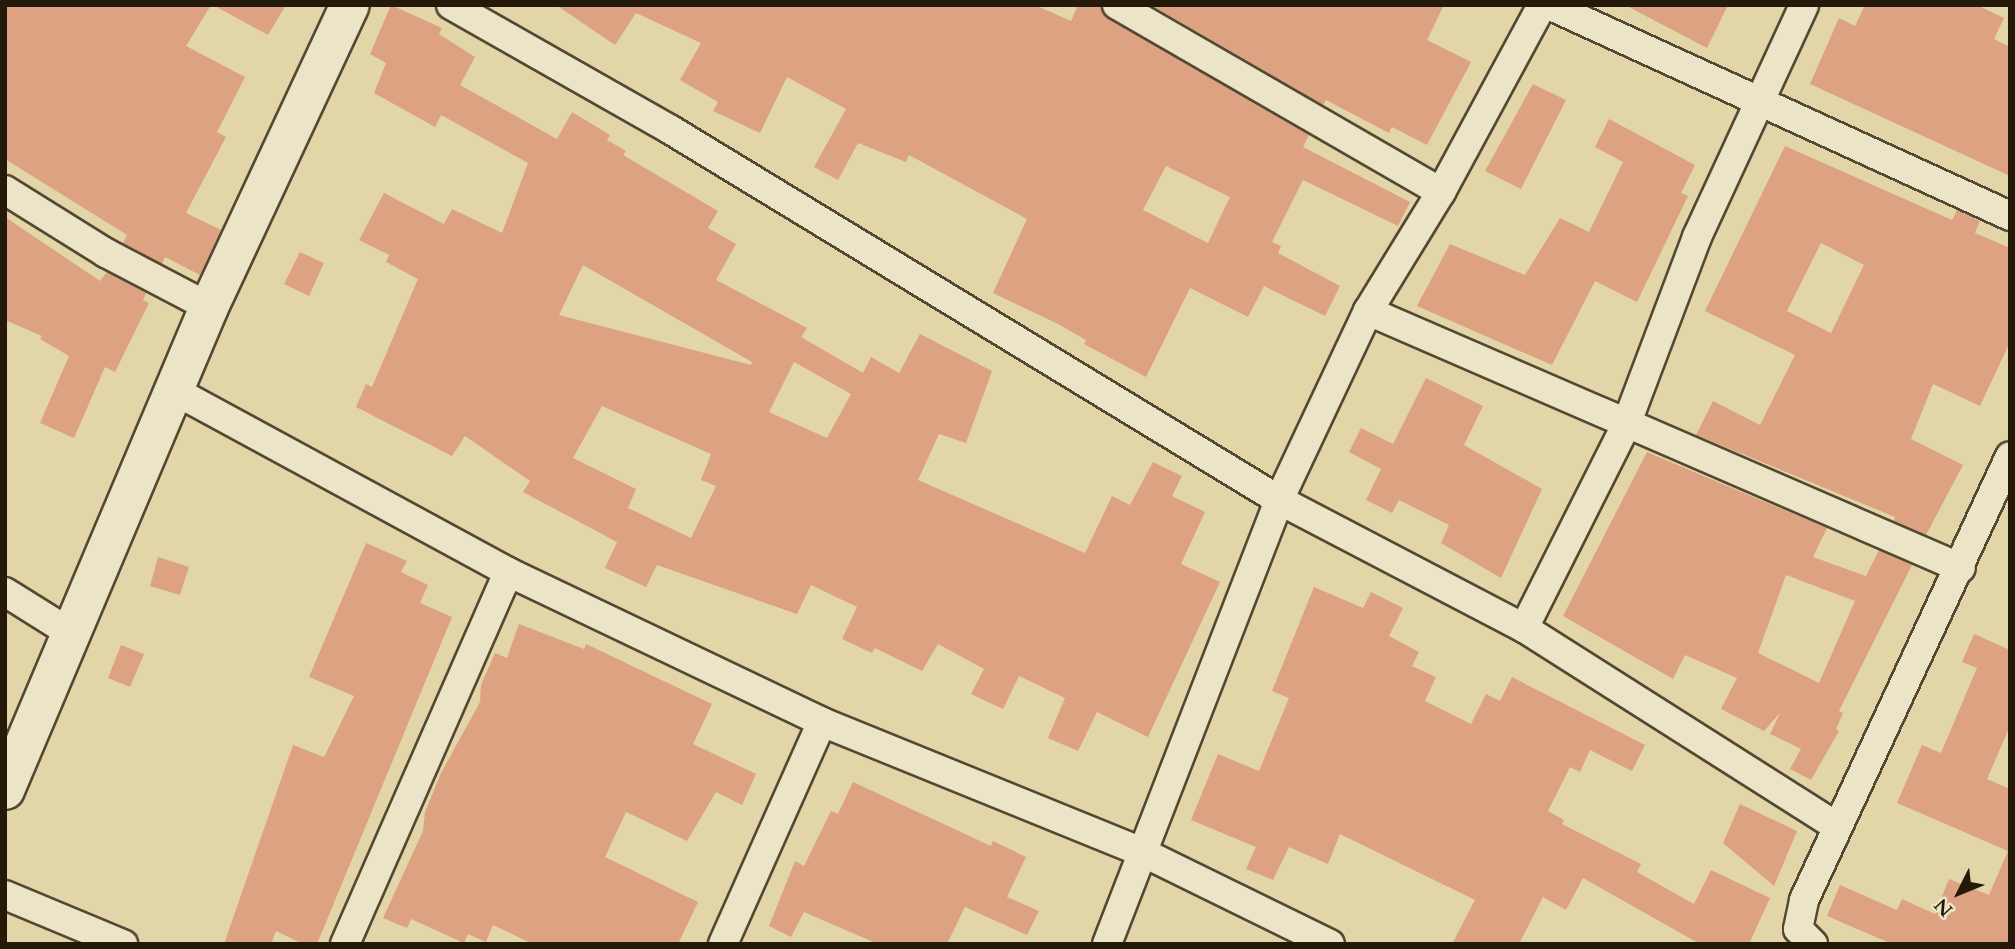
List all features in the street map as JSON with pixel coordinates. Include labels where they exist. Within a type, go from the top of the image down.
[{"type":"street","points":[[5,790],[209,306],[350,5]]},
{"type":"street","points":[[451,5],[671,130],[1279,500],[1524,628],[1837,827]]},
{"type":"street","points":[[1117,5],[1441,192]]},
{"type":"street","points":[[1107,944],[1279,500],[1368,311],[1441,192],[1542,5]]},
{"type":"street","points":[[1549,5],[1760,99],[2010,216]]},
{"type":"street","points":[[1524,628],[1626,425],[1697,237],[1804,5]]},
{"type":"street","points":[[5,190],[106,253],[209,306]]},
{"type":"street","points":[[1368,311],[1961,569]]},
{"type":"street","points":[[175,391],[508,572],[822,722],[1144,853],[1329,944]]},
{"type":"street","points":[[1813,944],[1798,929],[1800,919],[1837,827],[1961,569],[2010,456]]},
{"type":"street","points":[[345,944],[508,572]]},
{"type":"street","points":[[5,592],[72,634]]},
{"type":"street","points":[[723,944],[822,722]]},
{"type":"street","points":[[5,895],[123,944]]},
{"type":"building","points":[[5,5],[211,5],[186,46],[245,77],[217,132],[226,137],[186,213],[221,230],[200,275],[165,257],[162,264],[123,243],[127,235],[5,159]]},
{"type":"building","points":[[213,5],[286,5],[268,35]]},
{"type":"building","points":[[391,5],[442,28],[439,34],[475,57],[460,85],[557,139],[572,112],[610,135],[607,140],[626,151],[623,155],[718,211],[708,228],[736,244],[716,280],[807,328],[801,337],[863,373],[871,357],[899,373],[920,334],[992,371],[966,443],[939,434],[918,480],[1085,553],[1112,496],[1130,505],[1153,462],[1182,476],[1172,496],[1205,512],[1181,564],[1220,582],[1148,737],[1097,712],[1078,751],[1048,738],[1065,698],[1019,676],[1003,709],[971,694],[984,669],[938,644],[922,671],[875,648],[872,653],[842,639],[857,607],[811,585],[797,614],[657,565],[646,587],[605,568],[617,542],[523,492],[530,481],[465,436],[452,456],[356,407],[366,384],[372,387],[418,279],[386,262],[389,255],[359,240],[384,193],[444,224],[452,209],[502,233],[528,163],[441,115],[435,127],[374,93],[386,63],[370,54]],"holes":[[[583,265],[752,362],[751,365],[559,315]],[[794,362],[851,394],[827,438],[769,412]],[[602,406],[711,454],[701,480],[716,486],[691,538],[628,508],[636,489],[573,458]]]},
{"type":"building","points":[[556,5],[1035,5],[1071,21],[1078,5],[1100,5],[1109,19],[1309,135],[1303,147],[1410,202],[1398,226],[1303,180],[1272,242],[1281,246],[1278,253],[1340,286],[1325,316],[1264,286],[1248,317],[1190,288],[1146,377],[1084,344],[1086,340],[1058,324],[993,293],[1027,219],[909,155],[906,162],[858,143],[838,180],[814,167],[846,109],[787,77],[760,133],[713,111],[718,102],[680,80],[701,43],[636,13],[615,45]],"holes":[[[1166,166],[1230,197],[1208,243],[1143,210]]]},
{"type":"building","points":[[1151,5],[1444,5],[1427,40],[1471,62],[1427,145],[1392,127],[1389,133],[1326,100],[1323,105]]},
{"type":"building","points":[[1625,5],[1728,5],[1707,48]]},
{"type":"building","points":[[1865,5],[1977,5],[2004,18],[1994,39],[2010,47],[2010,176],[1810,84],[1839,18],[1855,26]]},
{"type":"building","points":[[1533,84],[1566,100],[1521,189],[1485,171]]},
{"type":"building","points":[[1609,119],[1695,165],[1681,193],[1688,196],[1637,302],[1595,281],[1552,365],[1417,306],[1450,244],[1525,275],[1560,218],[1589,232],[1623,162],[1595,147]]},
{"type":"building","points":[[1785,146],[1952,220],[1957,210],[1980,221],[1975,233],[2010,248],[2010,342],[1980,406],[1933,384],[1911,439],[1963,465],[1926,535],[1894,521],[1895,517],[1696,435],[1713,401],[1760,425],[1795,355],[1705,311]],"holes":[[[1821,243],[1864,265],[1831,333],[1787,311]]]},
{"type":"building","points":[[5,217],[100,281],[107,272],[146,293],[143,300],[149,303],[115,372],[105,367],[74,438],[40,423],[69,356],[40,339],[42,336],[5,320]]},
{"type":"building","points":[[300,252],[324,263],[309,296],[284,284]]},
{"type":"building","points":[[1426,378],[1483,406],[1464,445],[1542,489],[1501,578],[1441,543],[1449,525],[1399,500],[1392,513],[1366,500],[1381,469],[1349,452],[1361,428],[1393,444]]},
{"type":"building","points":[[1647,452],[1827,528],[1813,557],[1866,576],[1879,550],[1912,565],[1839,711],[1843,713],[1836,729],[1839,731],[1811,780],[1790,769],[1801,749],[1770,734],[1780,713],[1764,731],[1721,709],[1737,678],[1685,655],[1673,679],[1563,616]],"holes":[[[1786,575],[1855,601],[1819,683],[1758,653]]]},
{"type":"building","points":[[366,543],[407,561],[401,572],[428,585],[420,603],[452,617],[317,944],[303,944],[276,931],[271,944],[224,944],[293,745],[324,757],[354,696],[309,677]]},
{"type":"building","points":[[158,557],[189,567],[180,595],[150,586]]},
{"type":"building","points":[[1314,587],[1363,608],[1371,592],[1403,608],[1389,636],[1419,652],[1412,666],[1436,677],[1425,701],[1471,724],[1486,694],[1500,701],[1512,677],[1645,745],[1632,771],[1590,750],[1580,772],[1570,767],[1548,811],[1564,820],[1562,824],[1641,864],[1637,872],[1694,904],[1711,870],[1770,898],[1749,944],[1700,944],[1583,878],[1566,910],[1543,897],[1519,944],[1452,944],[1475,900],[1340,834],[1328,864],[1289,847],[1273,880],[1246,869],[1256,847],[1191,820],[1218,754],[1259,771],[1289,698],[1272,691]]},
{"type":"building","points":[[519,624],[584,649],[586,644],[712,704],[693,744],[756,774],[742,805],[716,792],[687,841],[626,812],[605,857],[698,902],[678,944],[533,944],[493,925],[486,942],[468,934],[464,943],[411,919],[407,928],[383,918],[423,831],[425,812],[441,773],[480,702],[481,685],[495,653],[507,658]]},
{"type":"building","points":[[1974,634],[2010,650],[2010,726],[1987,779],[2010,789],[2010,944],[1892,944],[1827,916],[1840,885],[1897,910],[1902,899],[1935,914],[1949,879],[1989,895],[2008,851],[1897,803],[1922,745],[1941,753],[1977,668],[1962,662]]},
{"type":"building","points":[[121,645],[144,654],[130,687],[108,678]]},
{"type":"building","points":[[853,782],[991,846],[993,841],[1026,857],[1007,897],[1039,911],[1027,935],[965,907],[947,944],[878,944],[804,912],[791,937],[769,926],[795,861],[804,866],[831,811],[838,814]]},
{"type":"building","points":[[1740,804],[1797,831],[1774,886],[1723,843]]}]
